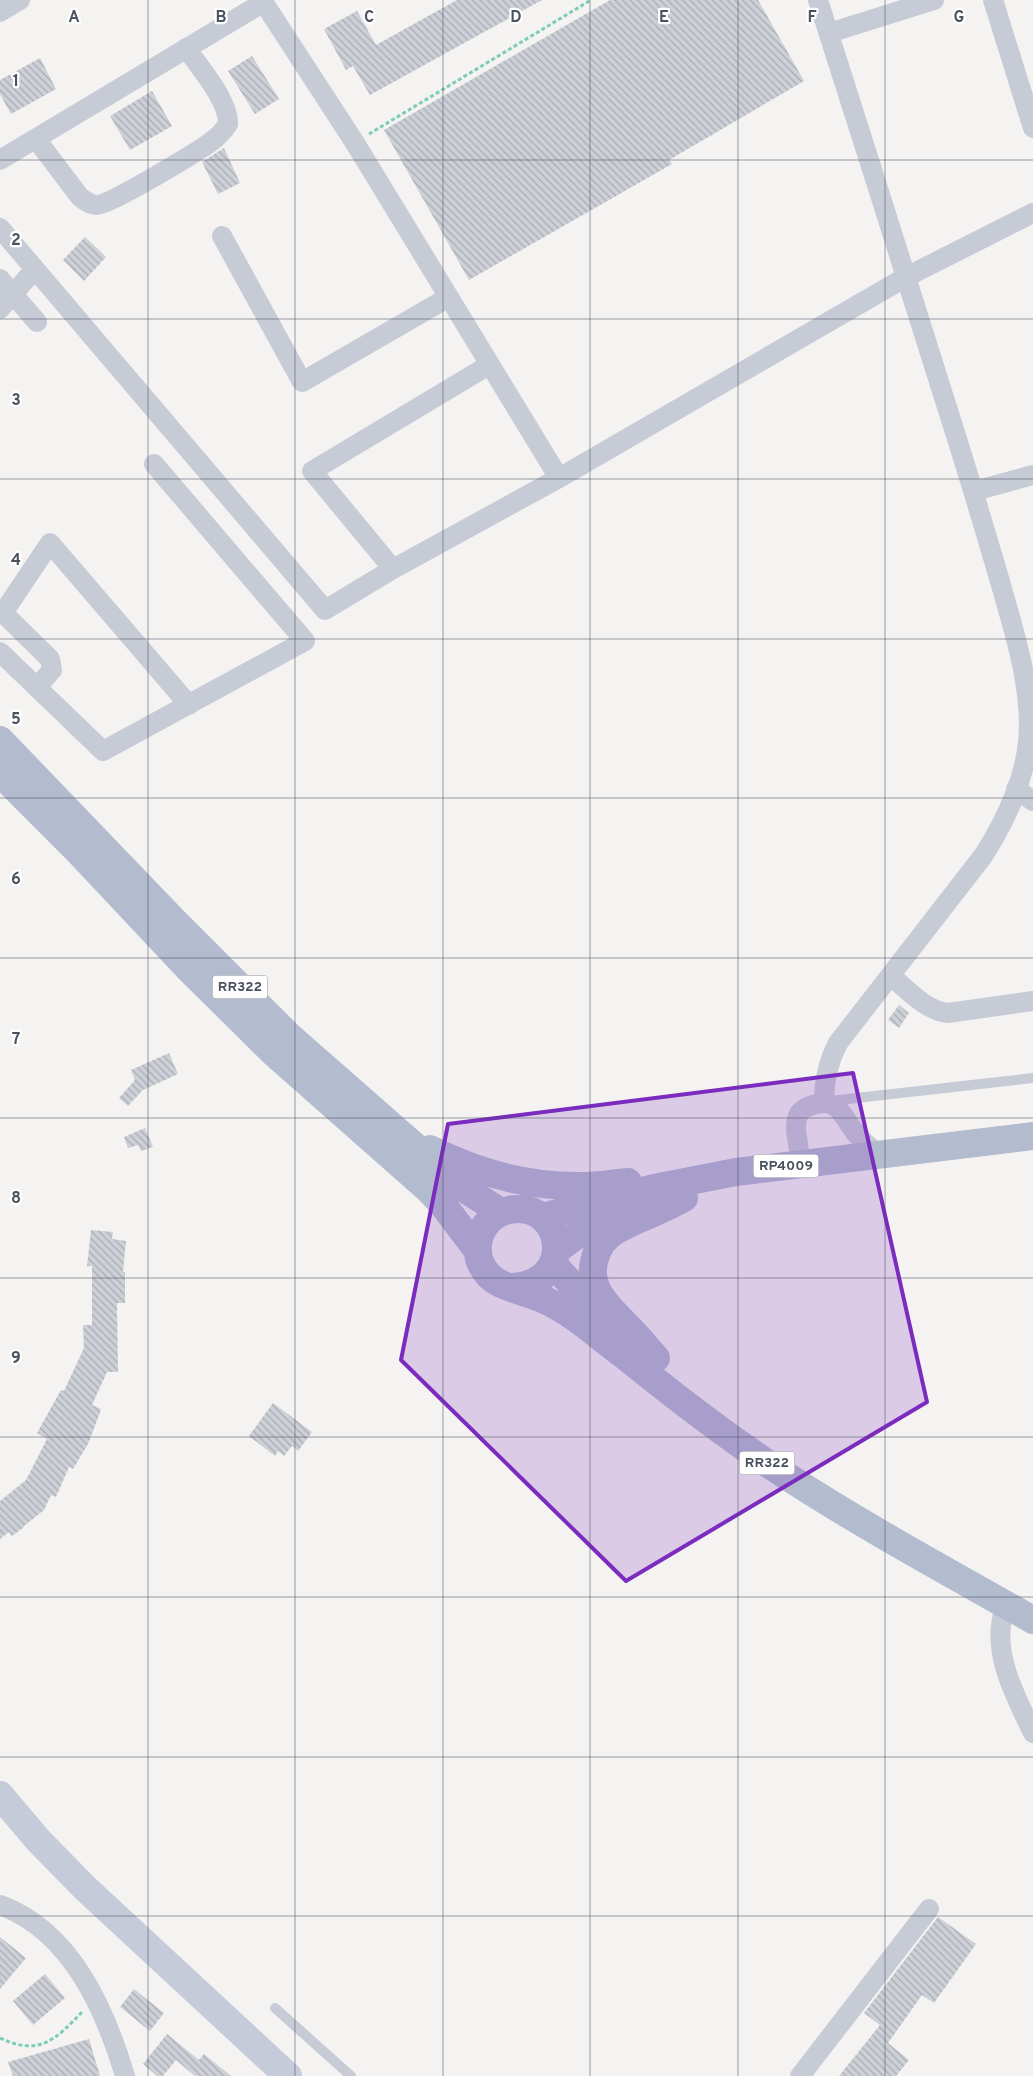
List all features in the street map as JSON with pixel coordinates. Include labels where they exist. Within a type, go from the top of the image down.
[{"type":"main road","name":"RR322","points":[[0,740],[260,1008],[460,1186],[501,1212]]},
{"type":"main road","name":"RR322","points":[[0,773],[76,848],[187,967],[274,1053],[428,1189],[444,1206],[478,1251],[483,1268],[496,1281],[546,1300],[570,1315],[715,1427],[786,1476],[1033,1620]]},
{"type":"main road","points":[[387,1123],[445,1156],[478,1170],[512,1180],[548,1185],[583,1186],[639,1182],[681,1190]]},
{"type":"main road","name":"RP4009","points":[[555,1258],[569,1240],[606,1220],[641,1208],[681,1190],[736,1172],[1033,1136]]},
{"type":"main road","name":"RP4009","points":[[542,1217],[681,1190],[742,1187],[1033,1152]]},
{"type":"main road","points":[[656,1358],[603,1301],[596,1290],[593,1264],[597,1251],[604,1240],[681,1190]]},
{"type":"main road","points":[[478,1251],[481,1232],[486,1224],[501,1212],[522,1209],[533,1211],[542,1217]]},
{"type":"main road","name":"RR322","points":[[542,1217],[553,1232],[555,1258],[588,1302],[656,1358],[735,1419],[834,1486],[866,1506],[1033,1599]]},
{"type":"main road","points":[[513,1287],[537,1282],[547,1274],[555,1258]]},
{"type":"main road","points":[[0,1795],[38,1840],[85,1888],[288,2076]]},
{"type":"street","points":[[0,12],[20,0]]},
{"type":"street","points":[[818,0],[974,491],[1016,640],[1024,680],[1029,727],[1022,769],[1001,825],[983,856],[835,1048],[825,1077],[824,1102]]},
{"type":"street","points":[[829,33],[934,0]]},
{"type":"street","points":[[993,0],[1026,80],[1033,128]]},
{"type":"street","points":[[0,160],[263,1],[356,142],[559,478]]},
{"type":"street","points":[[36,139],[80,197],[90,204],[98,206],[110,202],[213,141],[228,124],[228,114],[220,98],[186,48]]},
{"type":"street","points":[[0,228],[325,610],[393,569],[559,478],[906,277],[1033,213]]},
{"type":"street","points":[[222,236],[302,382],[449,296]]},
{"type":"street","points":[[0,309],[6,286],[35,269]]},
{"type":"street","points":[[6,286],[37,322]]},
{"type":"street","points":[[393,569],[312,471],[489,365]]},
{"type":"street","points":[[0,652],[103,751],[305,641],[154,464]]},
{"type":"street","points":[[974,491],[1033,475]]},
{"type":"street","points":[[37,687],[50,674],[52,664],[50,659],[3,613],[50,543],[189,705]]},
{"type":"street","points":[[1016,789],[1033,801]]},
{"type":"street","points":[[891,976],[940,1013],[1033,1001]]},
{"type":"street","points":[[800,1165],[797,1117],[806,1107],[824,1102],[837,1107],[861,1139],[880,1154]]},
{"type":"street","points":[[1006,1604],[1000,1625],[1002,1652],[1009,1682],[1033,1733]]},
{"type":"street","points":[[0,1906],[35,1923],[59,1943],[77,1968],[94,2000],[112,2037],[125,2076]]},
{"type":"street","points":[[800,2076],[929,1909]]},
{"type":"lane","points":[[824,1102],[1033,1078]]},
{"type":"lane","points":[[275,2008],[352,2076]]},
{"type":"path","points":[[356,142],[591,0]]},
{"type":"path","points":[[0,2038],[15,2045],[29,2048],[44,2044],[62,2033],[94,2000]]},
{"type":"highlighted area","points":[[853,1073],[927,1402],[626,1581],[401,1360],[448,1124]]},
{"type":"building","points":[[457,0],[542,0],[370,95],[353,66],[346,70],[324,29],[357,11],[376,45]]},
{"type":"building","points":[[610,0],[758,0],[804,81],[669,160],[672,164],[469,280],[384,130]]},
{"type":"building","points":[[252,56],[279,99],[255,114],[228,71]]},
{"type":"building","points":[[40,58],[56,89],[11,114],[0,94],[0,80]]},
{"type":"building","points":[[152,91],[172,126],[130,150],[110,116]]},
{"type":"building","points":[[224,148],[240,183],[218,194],[202,162]]},
{"type":"building","points":[[85,237],[106,257],[84,281],[63,260]]},
{"type":"building","points":[[899,1005],[909,1013],[899,1028],[888,1020]]},
{"type":"building","points":[[169,1053],[178,1074],[143,1090],[128,1106],[119,1098],[135,1080],[131,1070]]},
{"type":"building","points":[[145,1128],[153,1147],[141,1151],[138,1145],[128,1148],[124,1137]]},
{"type":"building","points":[[91,1230],[113,1232],[112,1239],[126,1241],[123,1272],[125,1272],[125,1303],[117,1303],[118,1372],[107,1372],[92,1405],[101,1409],[88,1444],[73,1469],[69,1467],[56,1497],[51,1495],[44,1510],[12,1536],[9,1532],[0,1539],[0,1501],[26,1480],[47,1439],[37,1433],[61,1390],[64,1391],[84,1348],[83,1325],[92,1325],[92,1266],[87,1266]]},
{"type":"building","points":[[273,1403],[312,1432],[298,1451],[292,1446],[284,1456],[278,1451],[275,1456],[249,1436]]},
{"type":"building","points":[[938,1917],[976,1944],[934,2003],[922,1995],[888,2043],[909,2060],[896,2076],[839,2076],[880,2025],[864,2013]]},
{"type":"building","points":[[0,1937],[26,1958],[0,1989]]},
{"type":"building","points":[[45,1974],[65,1998],[33,2025],[13,2001]]},
{"type":"building","points":[[134,1989],[164,2013],[150,2031],[120,2007]]},
{"type":"building","points":[[167,2034],[199,2060],[204,2054],[231,2076],[195,2076],[176,2060],[163,2076],[157,2076],[143,2064]]},
{"type":"building","points":[[89,2039],[100,2076],[13,2076],[8,2062]]}]
